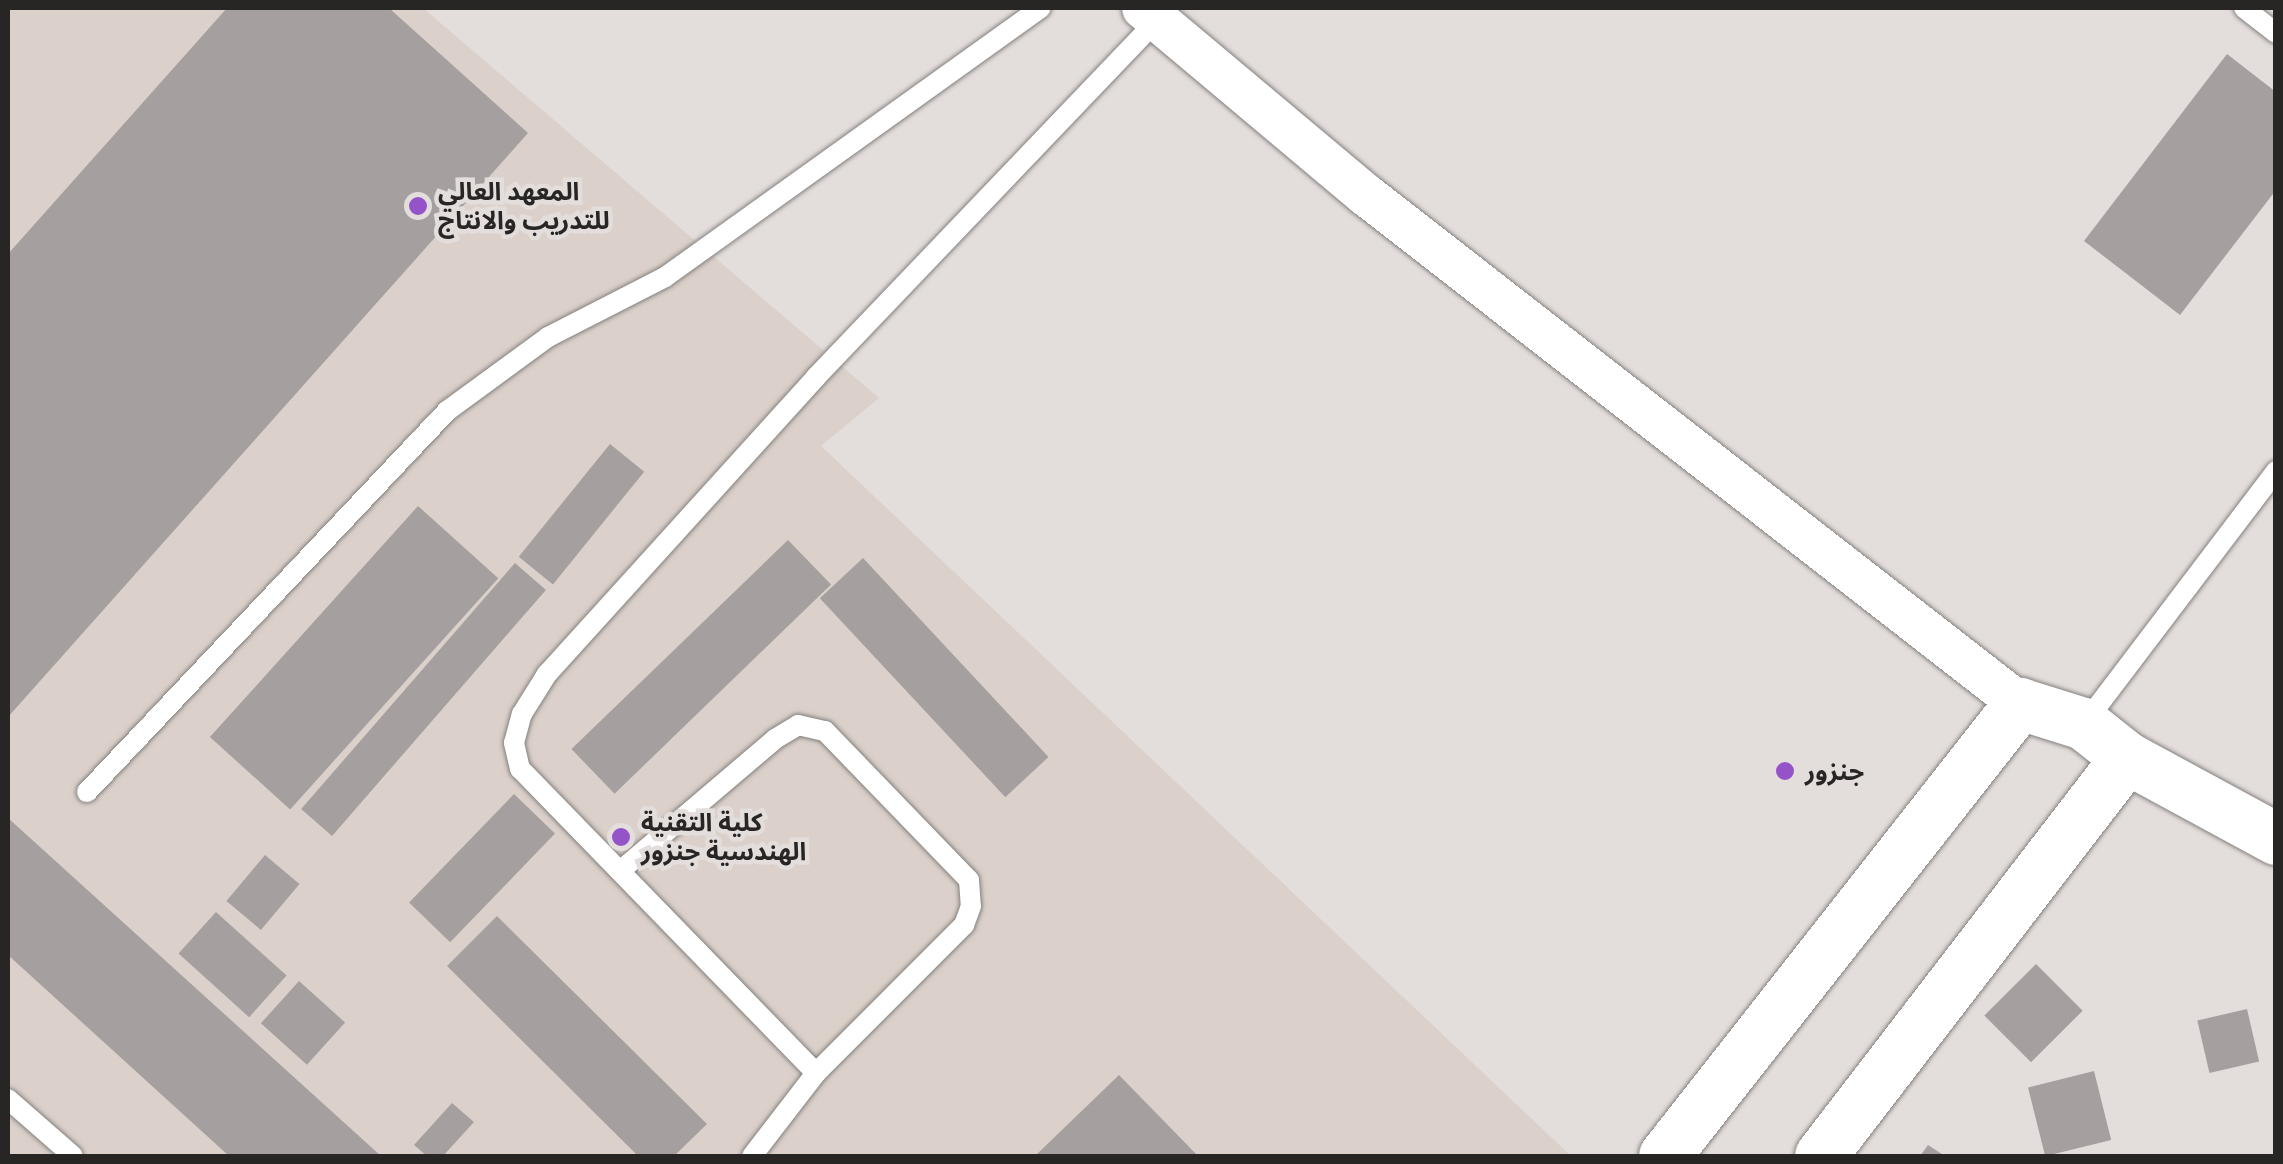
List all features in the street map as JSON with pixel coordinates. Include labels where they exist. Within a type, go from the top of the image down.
[{"type":"street","points":[[1150,14],[1366,195],[2020,704],[2084,724],[2127,758],[2276,839]]},
{"type":"street","points":[[1665,1156],[2020,704]]},
{"type":"street","points":[[1821,1156],[2127,758]]},
{"type":"lane","points":[[88,792],[447,410],[548,338],[665,278],[1041,8]]},
{"type":"lane","points":[[2244,8],[2276,33]]},
{"type":"lane","points":[[816,1073],[520,769],[514,743],[518,728],[547,674],[1150,14]]},
{"type":"lane","points":[[2084,724],[2276,471]]},
{"type":"lane","points":[[620,871],[774,738],[798,725],[824,731],[968,880],[971,906],[964,925],[816,1073],[752,1156]]},
{"type":"lane","points":[[8,1100],[74,1156]]},
{"type":"shaded area","name":"كلية التقنية الهندسية جنزور","points":[[8,8],[423,8],[879,398],[821,446],[1571,1156],[8,1156]]},
{"type":"building","points":[[227,8],[389,8],[528,133],[8,717],[8,254]]},
{"type":"building","points":[[2227,54],[2276,92],[2276,190],[2180,315],[2084,241]]},
{"type":"building","points":[[610,444],[644,472],[553,584],[519,557]]},
{"type":"building","points":[[418,506],[498,578],[290,809],[210,737]]},
{"type":"building","points":[[788,540],[831,585],[615,794],[571,749]]},
{"type":"building","points":[[863,558],[1049,757],[1005,797],[820,598]]},
{"type":"building","points":[[515,563],[546,590],[332,836],[301,809]]},
{"type":"building","points":[[514,794],[555,834],[450,942],[409,903]]},
{"type":"building","points":[[8,818],[381,1156],[229,1156],[8,955]]},
{"type":"building","points":[[265,855],[299,884],[261,930],[226,901]]},
{"type":"building","points":[[216,912],[287,976],[249,1017],[179,954]]},
{"type":"building","points":[[497,916],[707,1124],[674,1156],[638,1156],[447,966]]},
{"type":"building","points":[[2036,964],[2083,1011],[2031,1062],[1984,1016]]},
{"type":"building","points":[[299,981],[345,1022],[307,1065],[261,1023]]},
{"type":"building","points":[[2247,1009],[2259,1062],[2209,1073],[2197,1020]]},
{"type":"building","points":[[2094,1071],[2111,1140],[2045,1156],[2028,1087]]},
{"type":"building","points":[[1119,1075],[1198,1156],[1035,1156]]},
{"type":"building","points":[[452,1103],[474,1122],[443,1156],[427,1156],[414,1145]]},
{"type":"building","points":[[1928,1145],[1945,1156],[1920,1156]]},
{"type":"place","name":"المعهد العالي للتدريب والانتاج","points":[[418,206]]},
{"type":"place","name":"جنزور","points":[[1785,771]]},
{"type":"place","name":"كلية التقنية الهندسية جنزور","points":[[621,837]]}]
